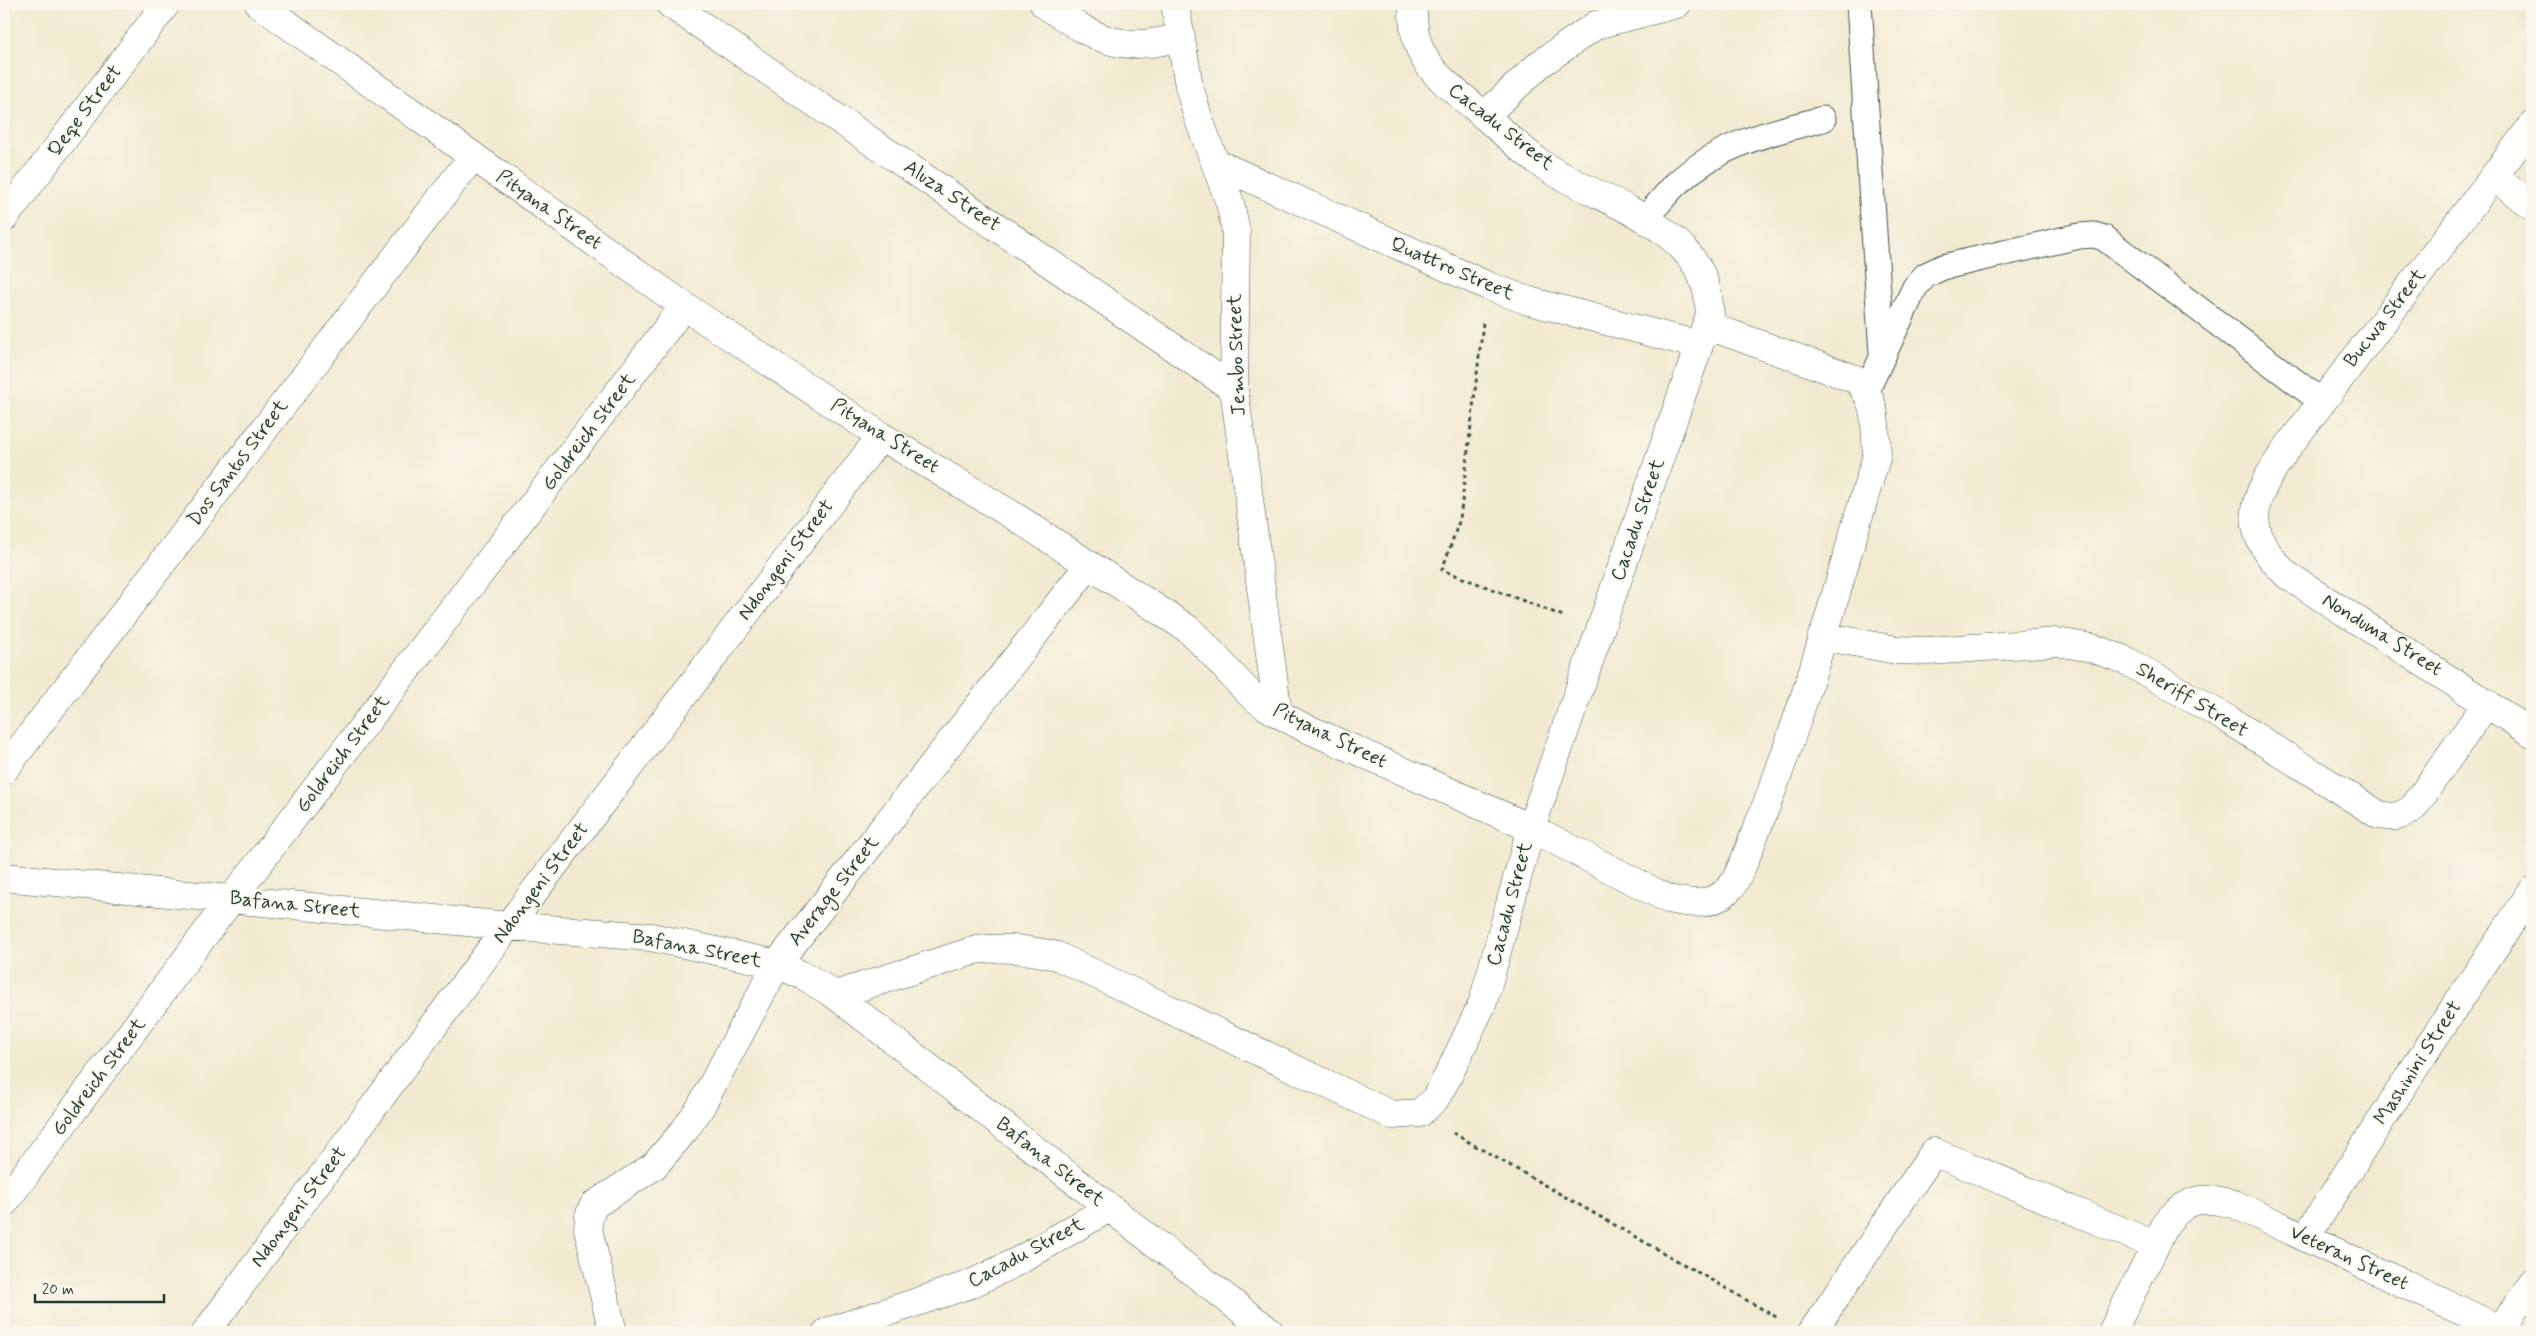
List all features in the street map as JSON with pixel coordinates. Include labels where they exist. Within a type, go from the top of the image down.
[{"type":"street","name":"Qeqe Street","points":[[4,218],[166,4]]},
{"type":"street","name":"Pityana Street","points":[[259,4],[684,306],[881,436],[1017,518],[1088,566],[1188,629],[1206,645],[1248,692],[1278,713],[1299,725],[1531,828],[1668,899],[1691,905],[1714,900],[1732,887],[1782,767],[1877,455],[1873,404],[1867,390]]},
{"type":"street","name":"Aluza Street","points":[[670,4],[1234,388]]},
{"type":"street","points":[[1044,4],[1077,26],[1106,40],[1128,46],[1144,45],[1181,37]]},
{"type":"street","name":"Jembo Street","points":[[1175,4],[1194,102],[1230,203],[1236,231],[1234,388],[1278,713]]},
{"type":"street","name":"Cacadu Street","points":[[1413,4],[1416,39],[1434,74],[1541,163],[1646,220],[1676,243],[1698,269],[1707,291],[1710,314],[1531,828],[1483,1002],[1448,1076],[1435,1098],[1420,1113]]},
{"type":"street","points":[[1484,116],[1540,64],[1596,25],[1677,4]]},
{"type":"street","name":"Bucwa Street","points":[[2255,518],[2256,501],[2266,478],[2321,401],[2532,126]]},
{"type":"street","name":"Dos Santos Street","points":[[4,770],[473,156]]},
{"type":"street","name":"Quattro Street","points":[[1216,163],[1488,286],[1529,301],[1702,335],[1855,379],[1867,390]]},
{"type":"street","points":[[2494,177],[2532,206]]},
{"type":"street","name":"Goldreich Street","points":[[4,1203],[233,898],[684,306]]},
{"type":"street","name":"Ndongeni Street","points":[[206,1332],[508,926],[881,436]]},
{"type":"street","name":"Nonduma Street","points":[[2255,518],[2259,538],[2273,561],[2287,575],[2532,733]]},
{"type":"street","name":"Average Street","points":[[613,1332],[592,1252],[588,1229],[589,1216],[594,1205],[654,1166],[684,1131],[700,1108],[777,964],[1088,566]]},
{"type":"street","name":"Sheriff Street","points":[[1822,636],[1904,650],[1928,651],[2057,642],[2092,648],[2125,660],[2229,720],[2378,815],[2391,818],[2403,816],[2413,808],[2487,703]]},
{"type":"street","name":"Bafana Street","points":[[4,877],[508,926],[652,937],[777,964],[806,977],[835,996],[1270,1332]]},
{"type":"street","name":"Mashinini Street","points":[[2306,1237],[2430,1044],[2532,891]]},
{"type":"street","points":[[835,996],[976,950],[1000,947],[1024,948],[1066,960],[1392,1115],[1420,1113]]},
{"type":"street","points":[[1812,1332],[1934,1152],[2155,1245],[2112,1332]]},
{"type":"street","name":"Veteran Street","points":[[2155,1245],[2167,1222],[2178,1210],[2189,1203],[2200,1198],[2234,1204],[2503,1331]]},
{"type":"street","name":"Cacadu Street","points":[[827,1332],[971,1284],[1020,1260],[1109,1208]]},
{"type":"street","points":[[2503,1331],[2532,1283]]},
{"type":"lane","points":[[1860,4],[1882,357]]},
{"type":"lane","points":[[1646,220],[1674,186],[1698,166],[1730,146],[1770,133],[1823,120]]},
{"type":"lane","points":[[1867,390],[1915,287],[1926,275],[1943,267],[2079,236],[2094,235],[2104,238],[2321,401]]},
{"type":"path","points":[[1488,286],[1460,519],[1442,570],[1600,629]]},
{"type":"path","points":[[1420,1113],[1785,1322]]}]
